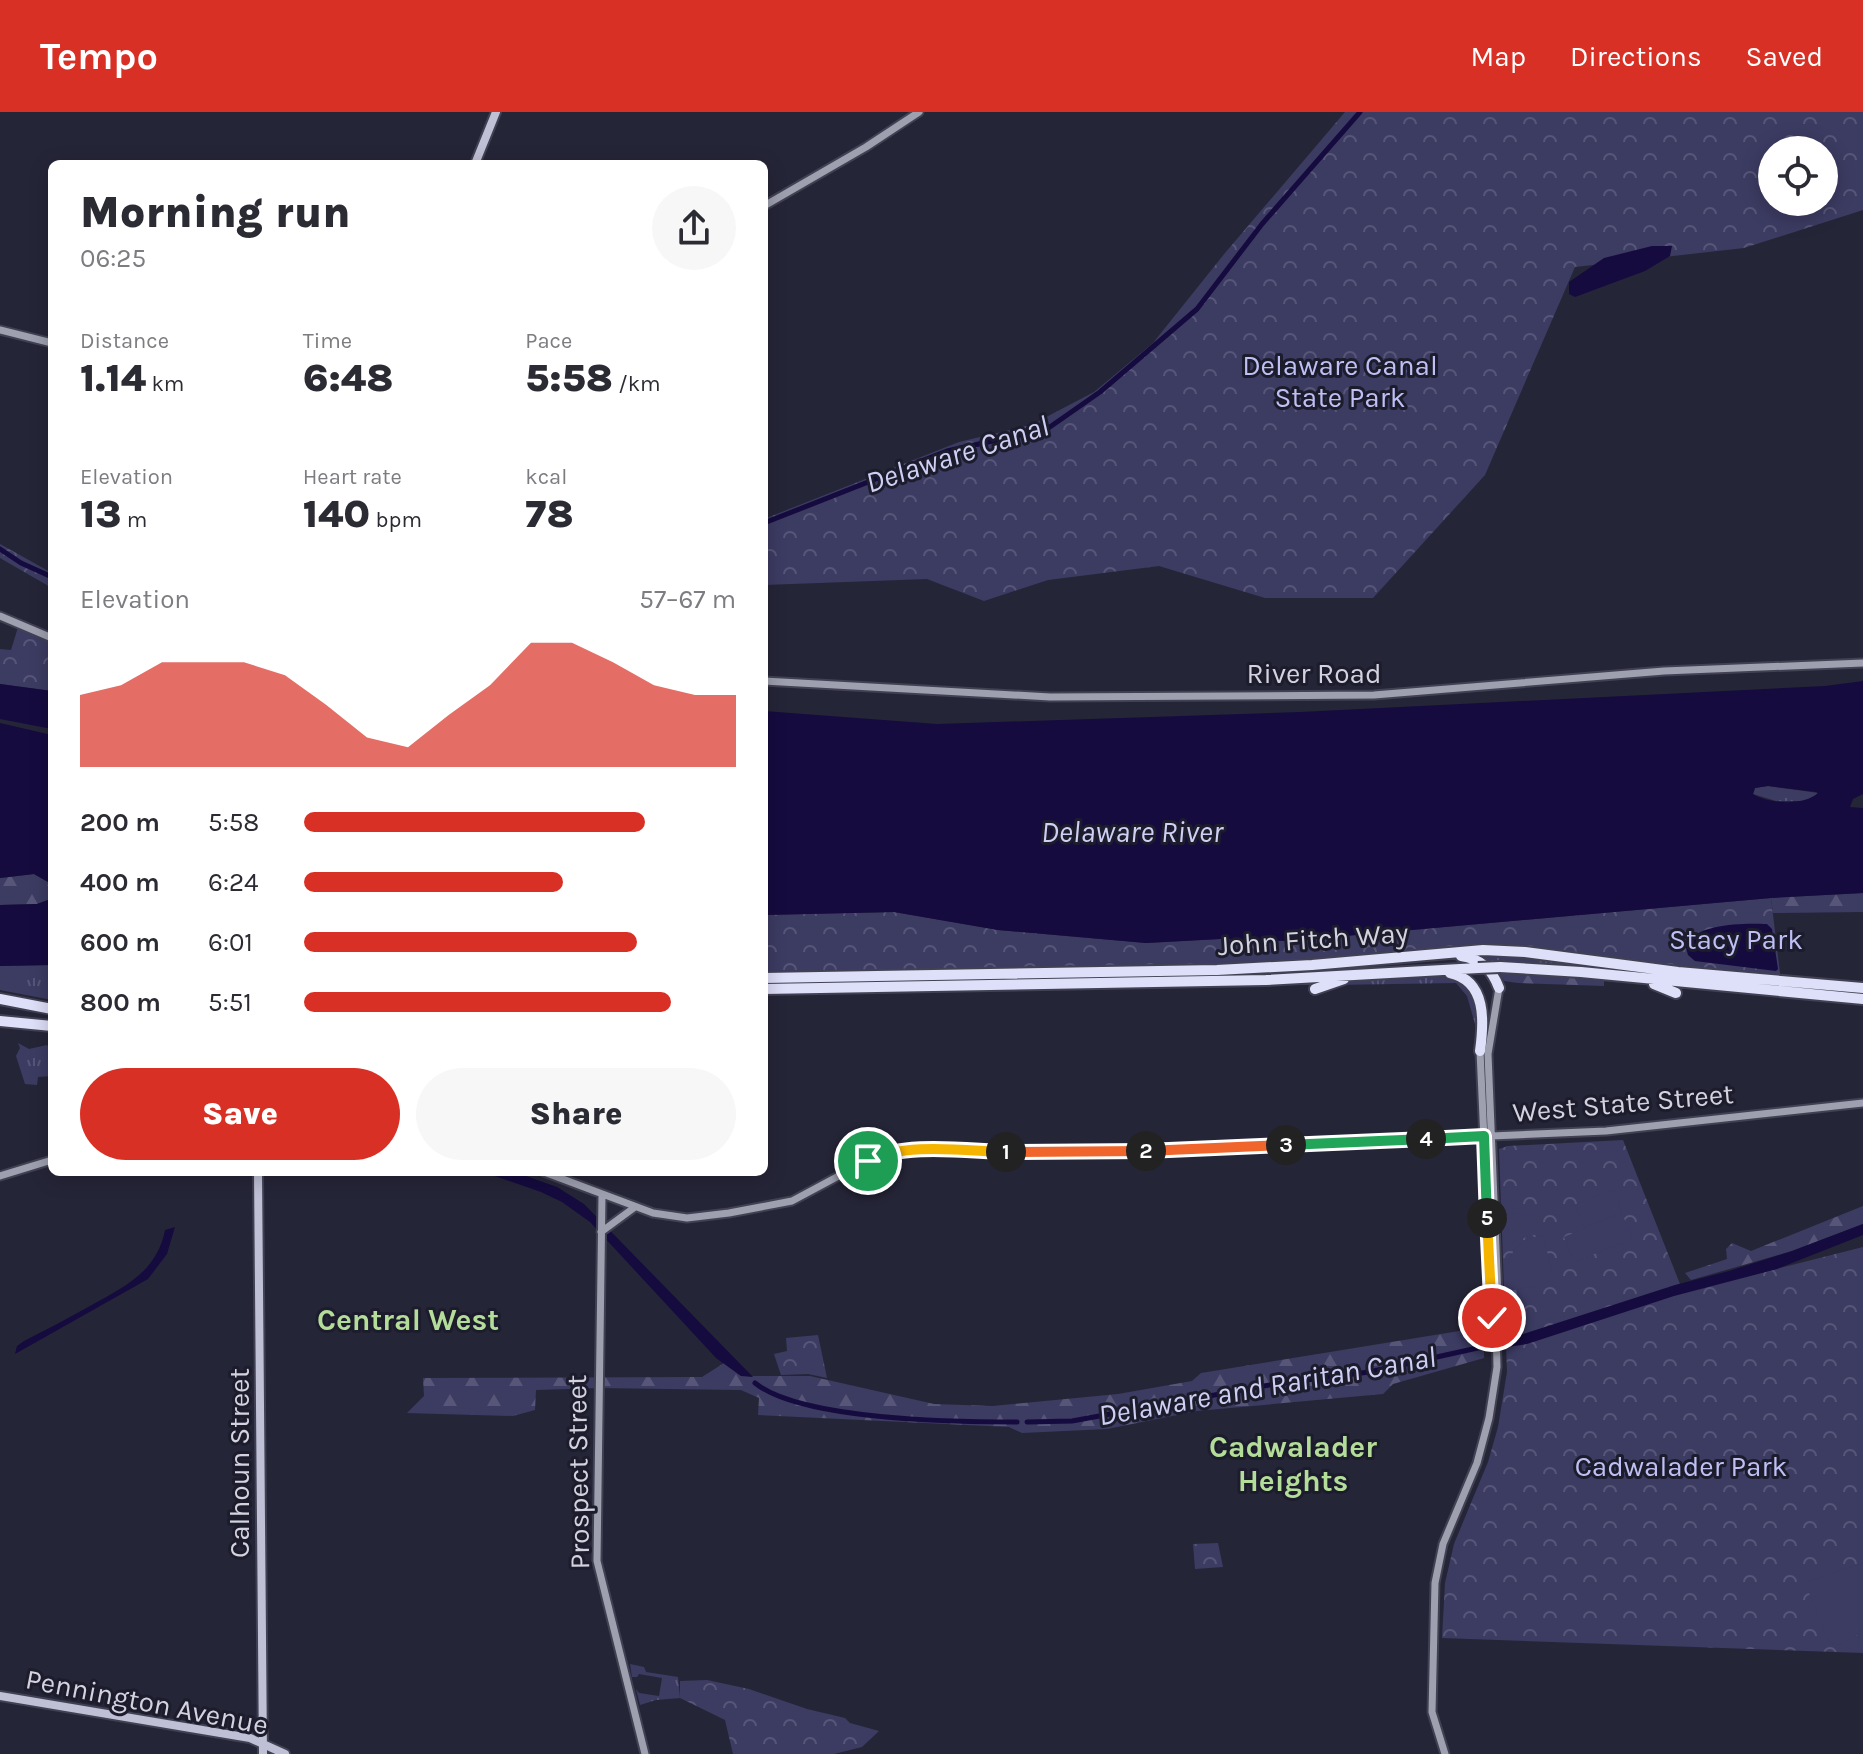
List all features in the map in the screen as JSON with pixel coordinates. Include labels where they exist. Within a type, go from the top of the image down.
[{"type":"highway","name":"John Fitch Way","points":[[768,978],[1217,970],[1483,950],[1514,951],[1666,971],[1863,988]]},
{"type":"highway","points":[[1407,956],[1471,957],[1493,973],[1499,988]]},
{"type":"highway","name":"John Fitch Way","points":[[768,990],[1266,980],[1500,967],[1863,999]]},
{"type":"highway","points":[[1437,970],[1463,977],[1477,992],[1482,1021],[1480,1051]]},
{"type":"highway","points":[[1315,989],[1354,975]]},
{"type":"highway","points":[[1617,976],[1657,985],[1676,993]]},
{"type":"highway","points":[[970,986],[996,996]]},
{"type":"highway","points":[[768,992],[781,1000]]},
{"type":"highway","points":[[0,999],[48,1008]]},
{"type":"highway","points":[[0,1022],[48,1026]]},
{"type":"main road","points":[[477,160],[496,112]]},
{"type":"main road","points":[[768,204],[863,149],[919,112]]},
{"type":"main road","points":[[0,330],[48,342]]},
{"type":"main road","points":[[0,616],[48,636]]},
{"type":"main road","name":"River Road","points":[[768,681],[1050,697],[1374,695],[1664,671],[1863,663]]},
{"type":"main road","points":[[1445,1754],[1432,1712],[1435,1583],[1443,1544],[1477,1463],[1489,1418],[1497,1367],[1496,1328],[1492,1318],[1488,1054],[1499,988]]},
{"type":"main road","points":[[1480,1051],[1488,1136]]},
{"type":"main road","name":"West State Street","points":[[554,1176],[662,1216],[687,1218],[783,1204],[814,1191],[876,1156],[896,1152],[1152,1151],[1619,1130],[1863,1103]]},
{"type":"main road","points":[[0,1176],[48,1161]]},
{"type":"main road","name":"Calhoun Street","points":[[258,1176],[263,1754]]},
{"type":"main road","name":"Prospect Street","points":[[602,1195],[604,1231],[597,1561],[645,1754]]},
{"type":"main road","points":[[604,1231],[635,1207]]},
{"type":"main road","name":"Pennington Avenue","points":[[0,1696],[250,1738],[285,1754]]},
{"type":"green space","name":"Delaware Canal State Park","points":[[1345,112],[1863,112],[1863,210],[1744,248],[1575,267],[1485,475],[1373,598],[1265,598],[1159,566],[1048,580],[984,601],[927,579],[768,585],[768,517],[959,442],[1031,425],[1094,392],[1153,343]]},
{"type":"green space","points":[[0,544],[48,571],[48,586],[0,558]]},
{"type":"green space","points":[[19,624],[48,636],[48,690],[0,684],[0,649],[11,650]]},
{"type":"green space","points":[[1768,786],[1818,793],[1809,801],[1776,801],[1753,794],[1755,788]]},
{"type":"green space","points":[[34,874],[48,882],[48,900],[37,904],[0,905],[0,878]]},
{"type":"green space","points":[[1863,893],[1863,912],[1773,913],[1771,898]]},
{"type":"green space","name":"Stacy Park","points":[[1771,898],[1781,982],[1504,950],[1312,965],[768,978],[768,915],[894,912],[998,930],[1146,943],[1220,939],[1289,941]]},
{"type":"green space","points":[[1479,955],[1516,955],[1863,992],[1863,995],[1541,964],[1491,963]]},
{"type":"green space","points":[[48,965],[48,999],[0,990],[0,966]]},
{"type":"green space","points":[[1499,973],[1604,980],[1604,986],[1518,983],[1504,981]]},
{"type":"green space","points":[[1457,978],[1475,993],[1479,1038],[1467,996],[1456,983],[1333,985],[1353,979]]},
{"type":"green space","points":[[18,1043],[29,1049],[48,1047],[48,1076],[38,1077],[37,1085],[25,1084],[16,1056],[20,1048]]},
{"type":"green space","name":"Cadwalader Park","points":[[1623,1140],[1680,1284],[1745,1277],[1863,1247],[1863,1653],[1442,1638],[1445,1583],[1454,1544],[1488,1462],[1498,1427],[1507,1372],[1499,1149]]},
{"type":"green space","points":[[1613,1189],[1622,1212],[1584,1227],[1575,1205]]},
{"type":"green space","points":[[1863,1206],[1863,1224],[1792,1251],[1691,1280],[1685,1273],[1727,1259],[1726,1249],[1732,1243],[1751,1251]]},
{"type":"green space","points":[[1528,1213],[1535,1224],[1534,1235],[1507,1243],[1507,1214]]},
{"type":"green space","points":[[1622,1213],[1632,1239],[1574,1262],[1564,1237]]},
{"type":"green space","points":[[1543,1235],[1553,1276],[1548,1283],[1508,1291],[1512,1254],[1523,1242]]},
{"type":"green space","points":[[1484,1327],[1484,1358],[1393,1384],[1383,1394],[1197,1411],[1107,1429],[1022,1433],[1009,1427],[758,1415],[759,1398],[741,1390],[536,1390],[535,1410],[513,1416],[407,1413],[424,1396],[423,1378],[702,1377],[724,1363],[741,1376],[810,1376],[934,1404],[993,1406],[1118,1394],[1192,1381],[1201,1373]]},
{"type":"green space","points":[[818,1335],[827,1378],[808,1374],[781,1375],[774,1354],[787,1351],[786,1338]]},
{"type":"green space","points":[[1218,1543],[1223,1567],[1195,1569],[1193,1544]]},
{"type":"green space","points":[[1863,1563],[1863,1626],[1856,1636],[1838,1645],[1829,1642],[1805,1583]]},
{"type":"green space","points":[[630,1664],[644,1667],[646,1672],[678,1677],[680,1698],[640,1705],[636,1689],[639,1693],[659,1696],[662,1678],[639,1674],[632,1677]]},
{"type":"green space","points":[[707,1680],[749,1689],[879,1731],[862,1747],[834,1754],[733,1754],[725,1720],[680,1698],[680,1681]]},
{"type":"water","points":[[1652,246],[1672,246],[1670,256],[1645,271],[1575,297],[1569,294],[1569,282],[1604,258]]},
{"type":"water","name":"Delaware River","points":[[1863,681],[1863,794],[1853,799],[1850,807],[1863,808],[1863,893],[1771,898],[1289,941],[1220,939],[1146,943],[998,930],[894,912],[768,915],[768,711],[937,724],[1300,712],[1825,686]],"holes":[[[1768,786],[1818,793],[1795,802],[1768,800],[1753,794],[1755,788]]]},
{"type":"water","points":[[0,684],[48,690],[48,728],[0,719]]},
{"type":"water","points":[[0,723],[48,734],[48,882],[34,874],[0,878]]},
{"type":"water","points":[[48,900],[48,965],[0,966],[0,905],[37,904]]},
{"type":"water","points":[[1767,924],[1772,929],[1776,971],[1695,961],[1688,955],[1685,944],[1711,928]]},
{"type":"water","points":[[495,1176],[526,1176],[557,1187],[584,1204],[753,1377],[741,1376],[716,1358],[590,1222],[562,1202]]},
{"type":"water","points":[[1863,1224],[1863,1235],[1777,1269],[1674,1296],[1527,1344],[1487,1350],[1486,1342],[1523,1334],[1675,1285],[1729,1271]]},
{"type":"water","points":[[175,1227],[167,1254],[148,1279],[15,1354],[17,1346],[24,1341],[127,1285],[155,1257],[165,1230]]},
{"type":"waterway","name":"Delaware Canal","points":[[768,521],[947,451],[1047,429],[1100,392],[1197,309],[1262,224],[1360,112]]},
{"type":"waterway","name":"Delaware Canal","points":[[0,549],[48,575]]},
{"type":"waterway","name":"Delaware and Raritan Canal","points":[[1027,1422],[1072,1421],[1275,1384],[1369,1372],[1491,1345]]},
{"type":"waterway","name":"Delaware and Raritan Canal","points":[[755,1383],[777,1395],[842,1412],[919,1419],[1017,1422]]},
{"type":"district","name":"Central West","points":[[408,1320]]},
{"type":"district","name":"Cadwalader Heights","points":[[1293,1464]]},
{"type":"route","points":[[868,1161],[885,1154],[915,1151],[1152,1151],[1484,1136],[1492,1318]]}]
